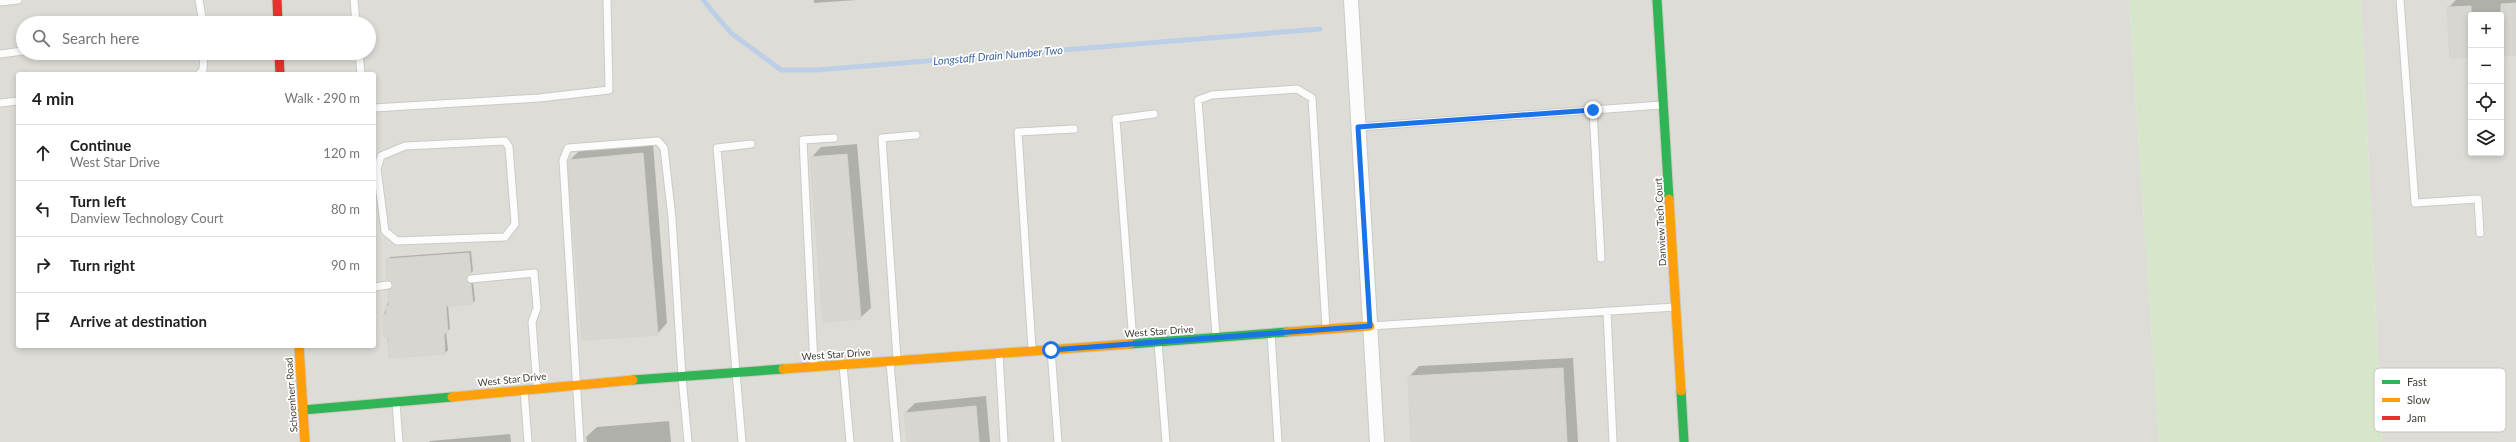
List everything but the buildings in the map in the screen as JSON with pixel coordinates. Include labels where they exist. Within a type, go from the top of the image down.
[{"type":"street","points":[[276,16],[277,0]]},
{"type":"street","points":[[1351,0],[1377,442]]},
{"type":"street","name":"Danview Tech Court","points":[[1658,0],[1684,442]]},
{"type":"street","points":[[280,60],[280,72]]},
{"type":"street","name":"West Star Drive","points":[[303,410],[396,403],[524,388],[1370,326]]},
{"type":"street","name":"Schoenherr Road","points":[[299,348],[305,442]]},
{"type":"lane","points":[[0,2],[18,0]]},
{"type":"lane","points":[[199,0],[202,16]]},
{"type":"lane","points":[[354,0],[355,16]]},
{"type":"lane","points":[[376,108],[539,98],[609,90],[607,0]]},
{"type":"lane","points":[[2400,0],[2415,203],[2478,199],[2480,233]]},
{"type":"lane","points":[[0,54],[16,52]]},
{"type":"lane","points":[[200,72],[203,70],[204,60]]},
{"type":"lane","points":[[360,60],[361,72]]},
{"type":"lane","points":[[1216,338],[1198,100],[1212,95],[1297,89],[1312,98],[1326,330]]},
{"type":"lane","points":[[0,103],[16,101]]},
{"type":"lane","points":[[1358,127],[1664,104]]},
{"type":"lane","points":[[1593,110],[1601,258]]},
{"type":"lane","points":[[1134,344],[1116,119],[1154,114]]},
{"type":"lane","points":[[1032,351],[1018,132],[1074,129]]},
{"type":"lane","points":[[897,442],[882,138],[916,135]]},
{"type":"lane","points":[[814,367],[802,140],[834,138]]},
{"type":"lane","points":[[504,141],[509,147],[515,224],[505,237],[398,241],[385,230],[376,168],[381,156],[405,146],[504,141]]},
{"type":"lane","points":[[580,442],[563,160],[568,148],[658,141],[664,148],[672,218],[682,377],[688,442]]},
{"type":"lane","points":[[742,442],[718,148],[751,144]]},
{"type":"lane","points":[[471,279],[534,273],[537,308],[532,322],[537,388]]},
{"type":"lane","points":[[376,286],[388,286]]},
{"type":"lane","points":[[1370,326],[1676,307]]},
{"type":"lane","points":[[1607,311],[1612,442]]},
{"type":"lane","points":[[1271,334],[1278,442]]},
{"type":"lane","points":[[1158,342],[1166,442]]},
{"type":"lane","points":[[1051,350],[1058,442]]},
{"type":"lane","points":[[999,353],[1004,442]]},
{"type":"lane","points":[[843,365],[850,442]]},
{"type":"lane","points":[[524,388],[528,442]]},
{"type":"lane","points":[[396,403],[399,442]]},
{"type":"shaded area","points":[[0,0],[2129,0],[2159,442],[0,442]]},
{"type":"shaded area","points":[[2361,0],[2516,0],[2516,442],[2382,442],[2382,432],[2506,432],[2506,368],[2378,368]]},
{"type":"green space","points":[[2129,0],[2361,0],[2378,368],[2374,368],[2374,432],[2382,432],[2382,442],[2159,442]]},
{"type":"waterway","name":"Longstaff Drain Number Two","points":[[703,0],[731,33],[781,70],[817,70],[1320,29]]},
{"type":"traffic: fast","points":[[1657,0],[1669,199]]},
{"type":"traffic: fast","points":[[1130,344],[1287,332]]},
{"type":"traffic: fast","points":[[633,380],[783,369]]},
{"type":"traffic: fast","points":[[1681,391],[1684,442]]},
{"type":"traffic: fast","points":[[303,410],[452,397]]},
{"type":"traffic: slow","points":[[1669,199],[1681,391]]},
{"type":"traffic: slow","points":[[1287,332],[1370,326]]},
{"type":"traffic: slow","points":[[783,369],[1130,344]]},
{"type":"traffic: slow","points":[[299,348],[305,442]]},
{"type":"traffic: slow","points":[[452,397],[633,380]]},
{"type":"traffic: jam","points":[[277,0],[278,16]]},
{"type":"traffic: jam","points":[[279,60],[280,72]]},
{"type":"route","points":[[1051,350],[1370,326],[1358,127],[1593,110]]}]
